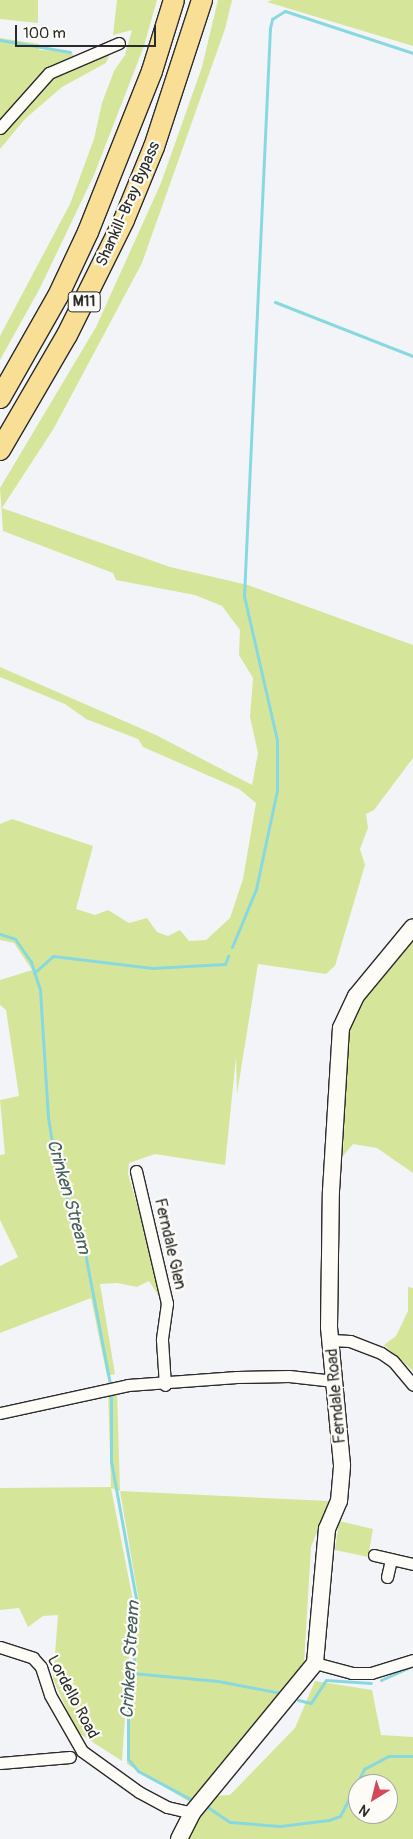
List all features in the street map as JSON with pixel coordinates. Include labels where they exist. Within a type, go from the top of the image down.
[{"type":"highway","name":"Shankill-Bray Bypass","points":[[0,398],[58,296],[88,232],[152,71],[174,0]]},
{"type":"highway","name":"Shankill-Bray Bypass","points":[[0,450],[67,335],[124,220],[154,148],[202,0]]},
{"type":"street","points":[[0,128],[14,110],[49,73],[119,43]]},
{"type":"street","name":"Ferndale Road","points":[[315,1663],[326,1529],[339,1501],[342,1465],[331,1340],[331,1191],[341,1025],[356,996],[413,927]]},
{"type":"street","name":"Ferndale Glen","points":[[136,1171],[166,1295],[162,1340],[165,1385]]},
{"type":"street","points":[[331,1340],[350,1340],[381,1353],[393,1361],[413,1385]]},
{"type":"street","points":[[0,1413],[128,1385],[165,1385],[237,1377],[289,1376],[334,1381]]},
{"type":"street","points":[[374,1555],[413,1564]]},
{"type":"street","points":[[387,1577],[391,1559]]},
{"type":"street","name":"Lordello Road","points":[[0,1647],[33,1658],[40,1667],[50,1695],[82,1751],[139,1792],[167,1807],[192,1813]]},
{"type":"street","points":[[179,1839],[192,1813],[315,1663],[352,1673],[371,1673],[413,1660]]},
{"type":"street","points":[[0,1763],[70,1757]]},
{"type":"green space","points":[[0,0],[38,0],[38,23],[0,19]]},
{"type":"green space","points":[[117,0],[157,0],[144,46],[94,175],[40,288],[0,360],[0,336],[70,204],[94,139],[102,103],[114,71],[125,55],[132,30],[113,35]]},
{"type":"green space","points":[[218,0],[232,0],[225,29],[142,263],[54,428],[2,508],[170,567],[248,585],[413,645],[413,758],[374,810],[366,814],[368,828],[360,849],[365,865],[335,966],[326,974],[258,964],[237,1094],[236,1057],[225,1165],[155,1154],[129,1163],[128,1174],[160,1282],[162,1301],[149,1281],[137,1287],[117,1283],[100,1284],[115,1374],[107,1376],[91,1298],[0,1333],[0,1266],[18,1257],[0,1220],[0,1155],[5,1154],[0,1100],[19,1096],[6,1010],[0,1005],[0,980],[32,970],[14,943],[0,940],[0,824],[12,819],[93,846],[76,909],[95,915],[108,910],[129,923],[147,918],[157,932],[168,936],[180,930],[189,941],[206,940],[230,918],[243,879],[256,803],[239,789],[143,747],[138,739],[86,719],[65,704],[0,677],[0,667],[156,735],[252,785],[258,753],[250,717],[253,678],[239,655],[240,630],[222,606],[195,595],[116,580],[113,573],[3,531],[0,488],[96,327],[161,183],[202,67]]},
{"type":"green space","points":[[272,0],[413,0],[413,46],[267,2]]},
{"type":"green space","points":[[0,38],[39,44],[39,50],[66,51],[83,60],[106,50],[110,53],[106,63],[62,87],[25,119],[0,149]]},
{"type":"green space","points":[[413,936],[413,1173],[377,1148],[353,1144],[343,1156],[345,1067],[351,1017]]},
{"type":"green space","points":[[408,1287],[413,1288],[413,1371],[384,1345],[396,1336],[408,1311]]},
{"type":"green space","points":[[117,1389],[120,1491],[111,1488],[133,1600],[122,1761],[77,1732],[53,1679],[58,1615],[43,1616],[28,1627],[19,1608],[0,1610],[0,1488],[111,1487],[108,1391]]},
{"type":"green space","points":[[120,1491],[329,1501],[311,1547],[304,1663],[294,1685],[193,1804],[127,1764],[139,1602]]},
{"type":"green space","points":[[339,1521],[373,1529],[368,1557],[335,1550]]},
{"type":"green space","points":[[315,1681],[372,1690],[381,1735],[413,1737],[413,1839],[184,1839],[211,1796],[230,1795],[295,1728]]},
{"type":"waterway","points":[[232,947],[256,889],[277,790],[277,740],[244,596],[270,28],[272,19],[285,11],[413,53]]},
{"type":"waterway","points":[[0,40],[70,52]]},
{"type":"waterway","points":[[275,302],[413,356]]},
{"type":"waterway","name":"Crinken Stream","points":[[0,934],[15,939],[31,962],[40,990],[48,1117],[55,1161],[85,1253],[110,1384]]},
{"type":"waterway","points":[[34,973],[53,956],[152,968],[225,964],[228,956]]},
{"type":"waterway","name":"Crinken Stream","points":[[111,1396],[111,1461],[136,1598],[132,1626],[134,1660],[128,1708],[128,1759],[138,1771],[192,1800]]},
{"type":"waterway","points":[[381,1680],[413,1666]]},
{"type":"waterway","points":[[132,1673],[218,1681],[281,1693]]},
{"type":"waterway","points":[[298,1700],[311,1703],[326,1680],[371,1683]]},
{"type":"waterway","name":"Crinken Stream","points":[[206,1806],[230,1822],[280,1826],[329,1820],[340,1816],[364,1769],[388,1756],[413,1756]]}]
